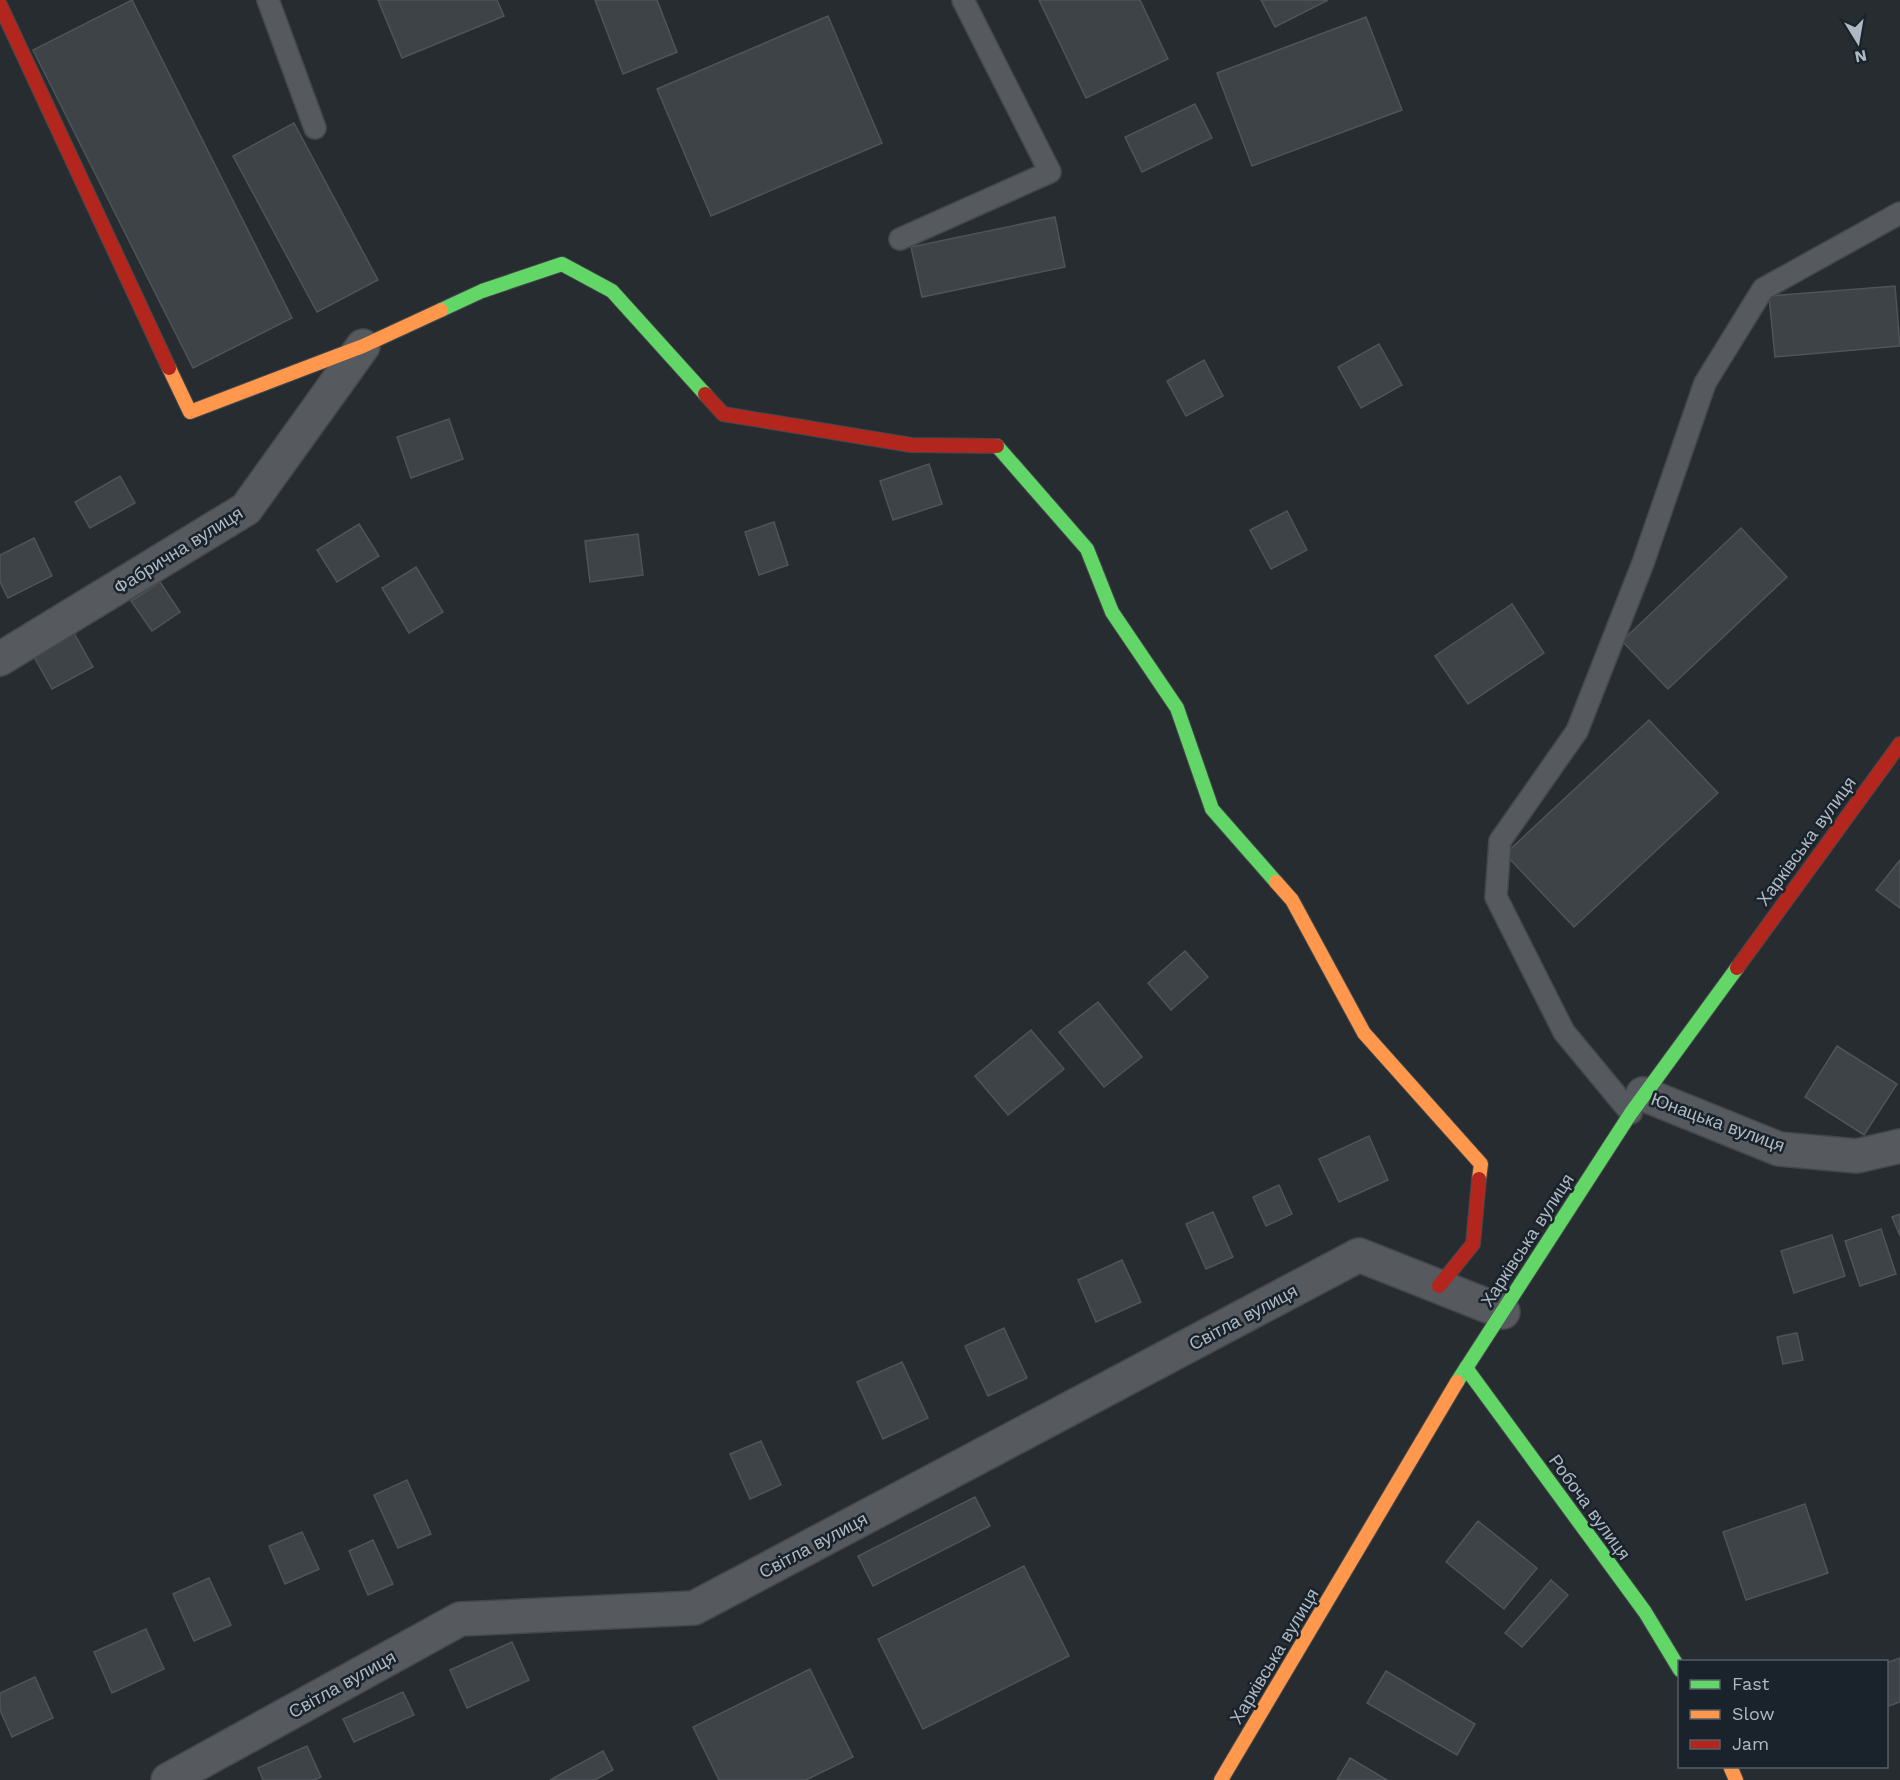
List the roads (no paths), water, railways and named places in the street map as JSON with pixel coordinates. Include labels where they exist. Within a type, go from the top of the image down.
[{"type":"street","points":[[0,5],[190,412],[363,346],[482,291],[562,264],[612,291],[723,414],[912,445],[997,446],[1087,549],[1112,612],[1176,708],[1212,809],[1292,900],[1364,1033],[1481,1164],[1473,1244],[1439,1286]]},
{"type":"street","name":"Фабрична вулиця","points":[[0,659],[246,509],[363,346]]},
{"type":"street","name":"Харківська вулиця","points":[[1221,1780],[1466,1368],[1637,1104],[1900,744]]},
{"type":"street","name":"Юнацька вулиця","points":[[1637,1104],[1779,1149],[1857,1156],[1900,1146]]},
{"type":"street","name":"Світла вулиця","points":[[168,1780],[460,1619],[694,1608],[1359,1255],[1503,1312]]},
{"type":"street","name":"Робоча вулиця","points":[[1466,1368],[1645,1612],[1678,1667]]},
{"type":"lane","points":[[268,0],[315,128]]},
{"type":"lane","points":[[900,239],[1050,172],[963,0]]},
{"type":"lane","points":[[1637,1104],[1564,1032],[1496,897],[1500,841],[1577,731],[1642,563],[1705,384],[1763,289],[1900,213]]}]
